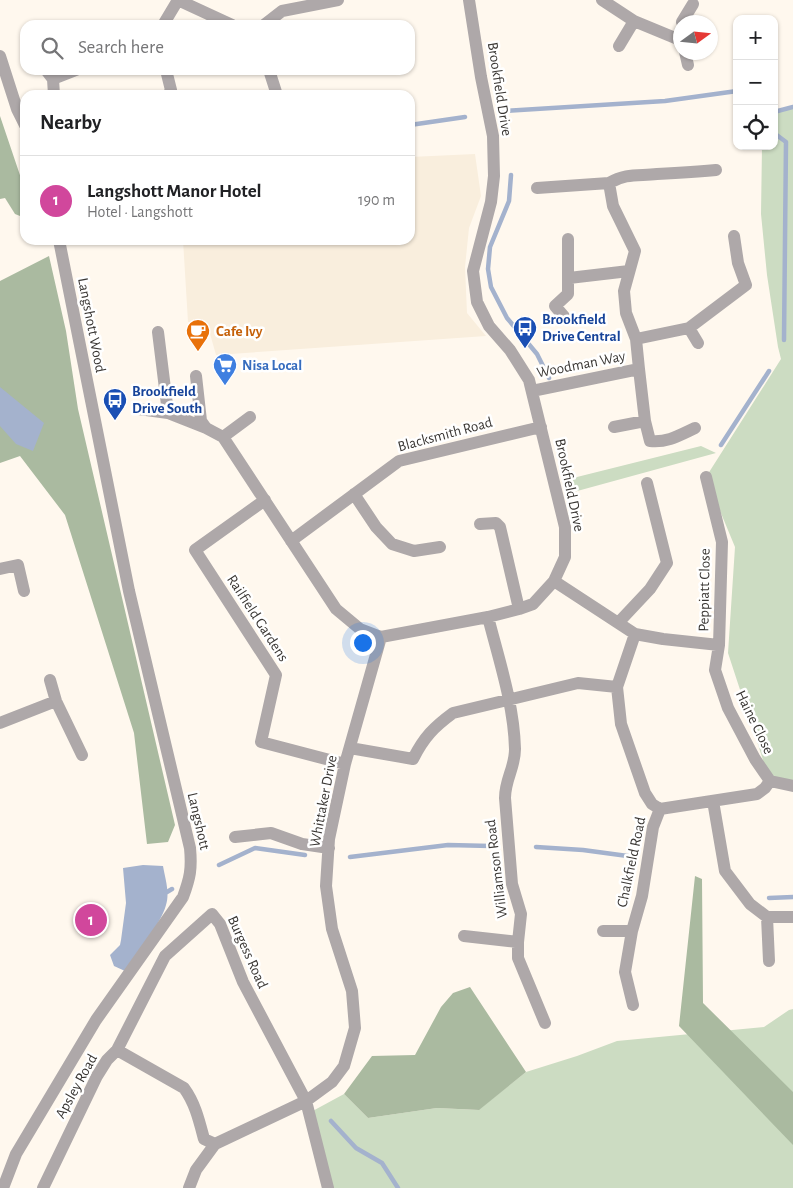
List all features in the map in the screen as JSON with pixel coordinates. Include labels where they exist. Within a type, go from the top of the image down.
[{"type":"street","points":[[166,20],[178,0],[221,20]]},
{"type":"street","points":[[268,20],[281,6],[338,0]]},
{"type":"street","name":"Brookfield Drive","points":[[381,637],[488,617],[533,604],[554,581],[565,557],[565,527],[529,380],[510,350],[489,326],[477,302],[473,271],[491,202],[494,176],[493,136],[481,77],[469,0]]},
{"type":"street","points":[[602,0],[634,21],[673,37]]},
{"type":"street","points":[[686,15],[693,4]]},
{"type":"street","points":[[619,46],[634,21]]},
{"type":"street","points":[[0,56],[20,115]]},
{"type":"street","points":[[49,75],[53,90]]},
{"type":"street","points":[[167,75],[171,90]]},
{"type":"street","points":[[271,75],[275,90]]},
{"type":"street","points":[[537,188],[608,183],[620,177],[634,174],[648,175],[716,170]]},
{"type":"street","name":"Woodman Way","points":[[532,391],[639,369],[636,339],[626,313],[624,291],[634,251],[613,206],[608,183]]},
{"type":"street","points":[[636,339],[689,328],[746,285],[738,263],[734,236]]},
{"type":"street","points":[[566,320],[554,306],[568,294],[568,239]]},
{"type":"street","name":"Langshott Wood","points":[[60,245],[94,417]]},
{"type":"street","points":[[569,278],[629,271]]},
{"type":"street","points":[[689,328],[698,343]]},
{"type":"street","points":[[158,332],[168,413]]},
{"type":"street","points":[[639,369],[650,440],[658,442],[670,440],[695,428]]},
{"type":"street","points":[[196,376],[201,421],[206,428]]},
{"type":"street","points":[[139,409],[168,413],[223,437],[336,609],[360,629],[381,637]]},
{"type":"street","name":"Langshott","points":[[3,1188],[16,1154],[92,1028],[183,898],[191,876],[190,848],[129,591],[94,417]]},
{"type":"street","points":[[223,437],[250,417]]},
{"type":"street","points":[[614,427],[646,421]]},
{"type":"street","name":"Blacksmith Road","points":[[291,541],[400,461],[541,427]]},
{"type":"street","name":"Peppiatt Close","points":[[554,581],[635,634],[719,645],[722,542],[706,477]]},
{"type":"street","points":[[619,622],[650,589],[667,563],[647,483]]},
{"type":"street","points":[[354,494],[376,527],[392,544],[414,551],[440,547]]},
{"type":"street","name":"Railfield Gardens","points":[[265,500],[195,550],[276,675],[261,742],[345,764]]},
{"type":"street","points":[[480,524],[496,522],[500,527],[519,609]]},
{"type":"street","points":[[0,569],[18,566],[24,591]]},
{"type":"street","name":"Williamson Road","points":[[488,617],[508,699],[515,747],[514,762],[505,786],[505,798],[512,884],[520,914],[518,958],[545,1023]]},
{"type":"street","name":"Chalkfield Road","points":[[633,1004],[625,972],[632,930],[642,896],[653,827],[660,809],[652,804],[645,793],[621,724],[617,687],[635,634]]},
{"type":"street","name":"Whittaker Drive","points":[[214,1144],[306,1101],[332,1082],[344,1066],[355,1028],[352,991],[332,929],[326,886],[329,838],[345,764],[381,637]]},
{"type":"street","name":"Haine Close","points":[[719,645],[715,670],[728,708],[755,759],[770,781]]},
{"type":"street","points":[[50,680],[56,701],[82,755]]},
{"type":"street","points":[[350,748],[414,759],[424,739],[437,724],[453,713],[578,683],[617,687]]},
{"type":"street","points":[[0,723],[56,701]]},
{"type":"street","points":[[660,809],[757,794],[770,781],[793,786]]},
{"type":"street","points":[[713,801],[725,871],[750,904],[767,917],[793,917]]},
{"type":"street","points":[[235,837],[271,833],[302,844],[329,848]]},
{"type":"street","name":"Burgess Road","points":[[117,1050],[166,956],[212,914],[220,924],[242,982],[306,1101]]},
{"type":"street","points":[[767,917],[769,961]]},
{"type":"street","name":"Chalkfield Road","points":[[603,931],[632,930]]},
{"type":"street","name":"Williamson Road","points":[[464,936],[518,942]]},
{"type":"street","name":"Apsley Road","points":[[43,1188],[97,1076],[107,1060],[117,1050],[184,1088],[198,1113],[204,1139],[214,1144]]},
{"type":"street","points":[[306,1101],[328,1188]]},
{"type":"street","points":[[190,1188],[196,1170],[214,1144]]},
{"type":"shaded area","points":[[475,154],[481,196],[469,228],[465,267],[467,313],[486,336],[216,355],[207,323],[188,322],[183,245],[415,245],[415,157]]},
{"type":"green space","points":[[793,107],[793,781],[772,776],[764,763],[728,653],[735,547],[706,477],[781,359],[767,275],[761,214],[762,150],[778,150],[778,111]]},
{"type":"green space","points":[[0,116],[20,175],[20,216],[15,214],[5,198],[0,199]]},
{"type":"green space","points":[[49,256],[66,331],[78,409],[175,825],[168,842],[147,844],[134,733],[65,515],[20,456],[0,463],[0,281]]},
{"type":"green space","points":[[701,446],[716,453],[570,493],[565,480]]},
{"type":"green space","points":[[695,876],[702,879],[703,1003],[793,1092],[793,1145],[679,1026]]},
{"type":"green space","points":[[470,987],[526,1072],[479,1110],[437,1108],[368,1118],[344,1094],[372,1056],[415,1055],[441,1007],[453,993]]},
{"type":"green space","points":[[793,1009],[793,1188],[328,1188],[309,1113],[344,1094],[368,1118],[437,1108],[478,1110],[526,1072],[617,1041],[764,1027]]},
{"type":"water","points":[[0,387],[44,423],[33,451],[16,444],[0,426]]},
{"type":"water","points":[[143,865],[163,866],[168,895],[159,921],[125,971],[114,966],[110,955],[120,945],[121,940],[126,903],[123,868]]},
{"type":"waterway","points":[[502,111],[665,101],[733,92]]},
{"type":"waterway","points":[[778,111],[793,107]]},
{"type":"waterway","points":[[415,124],[465,117]]},
{"type":"waterway","points":[[778,136],[786,142],[784,340]]},
{"type":"waterway","points":[[511,175],[509,201],[490,247],[488,269],[491,287],[507,318],[537,354],[549,378]]},
{"type":"waterway","points":[[721,445],[769,371]]},
{"type":"waterway","points":[[350,857],[448,845],[491,846]]},
{"type":"waterway","points":[[536,847],[583,850],[635,857]]},
{"type":"waterway","points":[[219,865],[255,848],[305,855]]},
{"type":"waterway","points":[[167,892],[172,889]]},
{"type":"waterway","points":[[769,898],[793,897]]},
{"type":"waterway","points":[[331,1121],[356,1148],[382,1163],[398,1188]]},
{"type":"place","name":"Brookfield Drive Central","points":[[525,349]]},
{"type":"place","name":"Cafe Ivy","points":[[198,352]]},
{"type":"place","name":"Nisa Local","points":[[225,386]]},
{"type":"place","name":"Brookfield Drive South","points":[[115,421]]},
{"type":"place","name":"Langshott Manor Hotel","points":[[91,920]]}]
